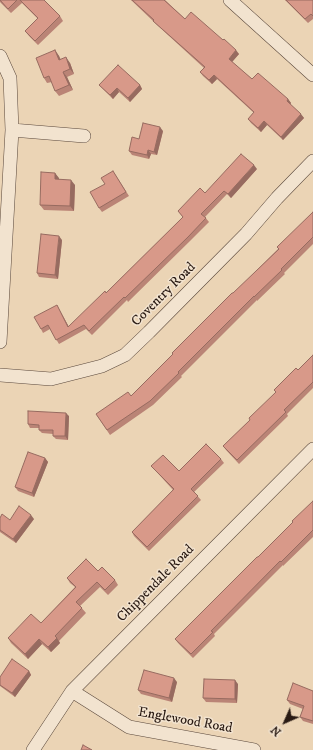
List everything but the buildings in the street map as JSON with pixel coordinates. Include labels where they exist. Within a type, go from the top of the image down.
[{"type":"street","points":[[230,0],[313,75]]},
{"type":"street","points":[[0,56],[10,78],[12,130],[0,342]]},
{"type":"street","points":[[12,130],[84,136]]},
{"type":"street","name":"Coventry Road","points":[[0,375],[51,379],[102,366],[125,354],[150,332],[246,234],[276,198],[313,161]]},
{"type":"street","name":"Chippendale Road","points":[[33,750],[72,691],[313,450]]},
{"type":"street","name":"Englewood Road","points":[[72,691],[130,727],[254,750]]}]
